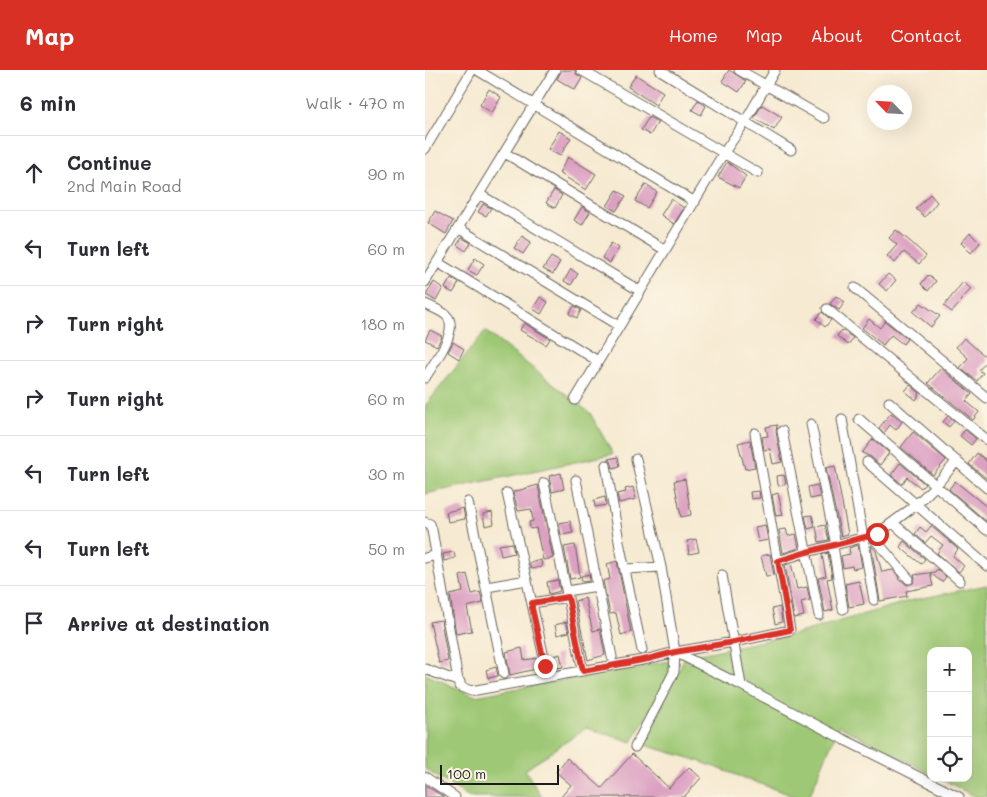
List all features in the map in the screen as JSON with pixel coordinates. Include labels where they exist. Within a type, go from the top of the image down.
[{"type":"street","points":[[425,149],[472,70]]},
{"type":"street","points":[[477,70],[695,202]]},
{"type":"street","points":[[425,282],[555,70]]},
{"type":"street","points":[[581,70],[758,173]]},
{"type":"street","points":[[660,70],[791,150]]},
{"type":"street","points":[[739,70],[824,118]]},
{"type":"street","points":[[575,400],[775,70]]},
{"type":"street","points":[[505,153],[665,250]]},
{"type":"street","points":[[479,194],[640,291]]},
{"type":"street","points":[[458,228],[619,326]]},
{"type":"street","points":[[437,262],[598,361]]},
{"type":"street","points":[[855,288],[987,398]]},
{"type":"street","points":[[425,304],[447,316],[451,324],[449,337],[425,378]]},
{"type":"street","points":[[827,309],[987,440]]},
{"type":"street","points":[[889,402],[987,488]]},
{"type":"street","points":[[842,419],[867,536],[874,600]]},
{"type":"street","points":[[859,419],[987,530]]},
{"type":"street","points":[[811,424],[835,545],[843,609]]},
{"type":"street","points":[[782,431],[819,615]]},
{"type":"street","points":[[425,522],[429,524],[432,530],[459,686],[471,691],[648,659],[790,630],[755,433]]},
{"type":"street","points":[[635,747],[674,672],[675,652],[661,567],[636,459]]},
{"type":"street","points":[[778,561],[877,534],[893,524],[916,504],[957,461]]},
{"type":"street","points":[[867,462],[987,566]]},
{"type":"street","points":[[606,465],[620,547],[642,650]]},
{"type":"street","points":[[576,480],[612,657]]},
{"type":"street","points":[[544,483],[583,671]]},
{"type":"street","points":[[507,493],[545,666]]},
{"type":"street","points":[[468,502],[504,674]]},
{"type":"street","points":[[893,524],[961,581]]},
{"type":"street","points":[[867,536],[909,578]]},
{"type":"street","points":[[425,558],[437,555]]},
{"type":"street","points":[[626,569],[661,567]]},
{"type":"street","points":[[722,575],[741,685]]},
{"type":"street","points":[[487,587],[527,580]]},
{"type":"street","points":[[532,603],[597,586]]},
{"type":"street","points":[[675,652],[959,797]]},
{"type":"street","points":[[425,668],[459,682]]},
{"type":"street","points":[[425,777],[455,797]]},
{"type":"green space","points":[[485,331],[590,413],[613,454],[425,494],[425,406]]},
{"type":"green space","points":[[987,585],[987,797],[976,797],[948,782],[972,782],[972,647],[927,647],[927,772],[839,726],[809,797],[796,797],[693,759],[641,744],[685,657],[796,634],[909,601]]},
{"type":"green space","points":[[670,661],[668,677],[632,742],[586,728],[525,770],[542,797],[469,797],[425,769],[425,674],[475,696]]},
{"type":"building","points":[[562,70],[575,70],[576,74],[582,78],[575,90],[557,79]]},
{"type":"building","points":[[729,70],[746,81],[739,92],[722,81]]},
{"type":"building","points":[[636,75],[663,92],[656,105],[628,87]]},
{"type":"building","points":[[489,89],[501,97],[492,113],[480,105]]},
{"type":"building","points":[[698,100],[706,106],[701,115],[692,110]]},
{"type":"building","points":[[762,105],[782,117],[774,130],[754,118]]},
{"type":"building","points":[[649,117],[658,122],[650,135],[641,130]]},
{"type":"building","points":[[559,131],[571,138],[560,156],[548,149]]},
{"type":"building","points":[[568,157],[596,174],[586,190],[559,173]]},
{"type":"building","points":[[727,162],[746,176],[739,188],[718,177]]},
{"type":"building","points":[[646,184],[657,192],[647,208],[635,201]]},
{"type":"building","points":[[554,190],[562,195],[555,208],[546,203]]},
{"type":"building","points":[[617,190],[626,196],[616,211],[607,206]]},
{"type":"building","points":[[930,194],[937,202],[925,217],[916,209]]},
{"type":"building","points":[[671,199],[684,208],[674,224],[661,215]]},
{"type":"building","points":[[483,204],[491,208],[486,216],[478,212]]},
{"type":"building","points":[[582,207],[590,212],[582,225],[574,220]]},
{"type":"building","points":[[435,211],[453,221],[446,234],[428,223]]},
{"type":"building","points":[[896,230],[926,256],[919,264],[904,252],[895,263],[887,256],[897,245],[889,238]]},
{"type":"building","points":[[970,233],[980,243],[971,253],[961,243]]},
{"type":"building","points":[[522,236],[531,242],[523,254],[514,248]]},
{"type":"building","points":[[462,238],[471,243],[466,251],[457,245]]},
{"type":"building","points":[[611,243],[619,248],[610,263],[602,258]]},
{"type":"building","points":[[551,257],[560,262],[553,274],[543,269]]},
{"type":"building","points":[[475,258],[484,264],[477,275],[468,270]]},
{"type":"building","points":[[571,269],[578,274],[571,285],[564,281]]},
{"type":"building","points":[[888,274],[896,280],[887,291],[879,284]]},
{"type":"building","points":[[928,275],[936,281],[928,291],[921,284]]},
{"type":"building","points":[[451,278],[459,283],[453,293],[445,288]]},
{"type":"building","points":[[434,282],[443,288],[436,301],[426,295]]},
{"type":"building","points":[[963,282],[971,289],[952,312],[944,306]]},
{"type":"building","points":[[836,296],[845,302],[839,310],[830,304]]},
{"type":"building","points":[[540,297],[548,302],[541,314],[533,309]]},
{"type":"building","points":[[921,303],[940,316],[931,327],[913,312]]},
{"type":"building","points":[[574,306],[581,310],[577,318],[569,314]]},
{"type":"building","points":[[822,312],[831,320],[825,327],[816,319]]},
{"type":"building","points":[[869,319],[880,328],[885,321],[907,339],[903,344],[891,335],[883,345],[862,328]]},
{"type":"building","points":[[524,323],[550,339],[546,345],[520,330]]},
{"type":"building","points":[[430,330],[442,336],[437,346],[425,340]]},
{"type":"building","points":[[842,330],[853,338],[848,345],[837,336]]},
{"type":"building","points":[[964,338],[987,358],[987,361],[979,370],[983,373],[977,381],[960,368],[968,358],[956,347]]},
{"type":"building","points":[[453,342],[464,349],[459,359],[448,352]]},
{"type":"building","points":[[941,368],[972,394],[966,401],[979,412],[973,420],[928,383]]},
{"type":"building","points":[[910,385],[920,393],[916,400],[905,391]]},
{"type":"building","points":[[891,413],[902,422],[896,430],[890,425],[884,433],[879,428]]},
{"type":"building","points":[[948,416],[954,421],[949,427],[943,422]]},
{"type":"building","points":[[777,425],[776,432],[782,462],[773,464],[770,449],[764,450],[762,437],[768,436],[766,427]]},
{"type":"building","points":[[965,430],[976,439],[971,445],[960,436]]},
{"type":"building","points":[[913,432],[946,460],[933,475],[901,447]]},
{"type":"building","points":[[873,439],[889,453],[880,465],[871,457],[862,453]]},
{"type":"building","points":[[750,440],[755,467],[745,469],[738,443]]},
{"type":"building","points":[[977,453],[987,461],[987,479],[969,464]]},
{"type":"building","points":[[618,457],[620,466],[613,468],[611,461],[608,459]]},
{"type":"building","points":[[900,463],[925,484],[921,488],[907,477],[902,484],[891,475]]},
{"type":"building","points":[[835,466],[848,534],[841,536],[826,468]]},
{"type":"building","points":[[561,473],[564,489],[552,492],[549,476]]},
{"type":"building","points":[[784,475],[786,484],[778,485],[777,476]]},
{"type":"building","points":[[685,479],[691,515],[681,517],[674,481]]},
{"type":"building","points":[[955,481],[987,507],[987,522],[949,489]]},
{"type":"building","points":[[538,485],[553,558],[543,560],[536,528],[530,529],[529,522],[533,521],[531,509],[518,511],[513,492]]},
{"type":"building","points":[[817,485],[820,497],[810,499],[808,487]]},
{"type":"building","points":[[633,487],[636,499],[619,503],[617,494],[626,492],[625,489]]},
{"type":"building","points":[[759,491],[760,498],[751,499],[750,492]]},
{"type":"building","points":[[778,493],[783,515],[776,516],[772,495]]},
{"type":"building","points":[[605,497],[606,505],[595,507],[594,500]]},
{"type":"building","points":[[463,508],[465,519],[448,522],[446,512]]},
{"type":"building","points":[[492,512],[494,524],[485,526],[483,514]]},
{"type":"building","points":[[812,515],[815,527],[808,529],[805,516]]},
{"type":"building","points":[[570,521],[573,533],[561,535],[559,523]]},
{"type":"building","points":[[765,525],[768,540],[758,542],[755,527]]},
{"type":"building","points":[[825,525],[829,540],[819,542],[816,527]]},
{"type":"building","points":[[931,526],[958,549],[953,556],[964,566],[959,572],[937,553],[943,545],[931,536],[925,543],[915,534],[920,527],[926,532]]},
{"type":"building","points":[[786,529],[788,536],[796,534],[799,548],[783,553],[779,530]]},
{"type":"building","points":[[696,539],[699,552],[689,554],[687,541]]},
{"type":"building","points":[[904,541],[925,559],[921,564],[900,547]]},
{"type":"building","points":[[512,543],[514,553],[501,556],[499,545]]},
{"type":"building","points":[[575,545],[580,577],[570,579],[564,547]]},
{"type":"building","points":[[858,545],[862,567],[853,569],[852,566],[843,568],[841,556],[850,554],[849,548]]},
{"type":"building","points":[[871,545],[876,551],[882,572],[893,570],[899,580],[907,585],[913,583],[914,575],[935,572],[937,569],[946,577],[942,582],[930,573],[933,586],[906,591],[907,596],[880,601]]},
{"type":"building","points":[[454,552],[455,558],[444,561],[443,554]]},
{"type":"building","points":[[828,553],[832,578],[827,579],[833,610],[825,612],[818,578],[826,576],[822,555]]},
{"type":"building","points":[[770,554],[774,575],[766,576],[761,556]]},
{"type":"building","points":[[541,560],[542,567],[531,569],[529,563]]},
{"type":"building","points":[[617,561],[631,632],[621,635],[616,613],[610,614],[603,581],[610,579],[607,564]]},
{"type":"building","points":[[791,563],[797,589],[807,587],[810,600],[801,602],[804,616],[794,618],[785,565]]},
{"type":"building","points":[[467,574],[472,594],[480,592],[483,603],[467,607],[472,631],[456,634],[450,595],[463,592],[460,576]]},
{"type":"building","points":[[589,574],[590,581],[582,582],[581,576]]},
{"type":"building","points":[[558,580],[560,591],[549,594],[547,582]]},
{"type":"building","points":[[859,581],[864,604],[849,607],[845,584]]},
{"type":"building","points":[[585,598],[593,631],[600,629],[605,655],[588,660],[575,601]]},
{"type":"building","points":[[780,607],[782,622],[775,624],[772,609]]},
{"type":"building","points":[[441,620],[448,661],[439,663],[430,622]]},
{"type":"building","points":[[566,622],[569,632],[557,635],[555,625]]},
{"type":"building","points":[[522,648],[524,660],[538,658],[540,668],[510,675],[506,652]]},
{"type":"building","points":[[560,654],[563,667],[556,668],[554,656]]},
{"type":"building","points":[[496,667],[498,676],[488,678],[486,670]]},
{"type":"building","points":[[632,754],[669,788],[689,767],[701,778],[684,797],[561,797],[571,785],[556,772],[567,758],[602,788]]},
{"type":"building","points":[[425,785],[444,797],[425,797]]},
{"type":"route","points":[[545,666],[532,603],[568,597],[583,671],[734,642],[790,630],[778,561],[877,534]]}]
